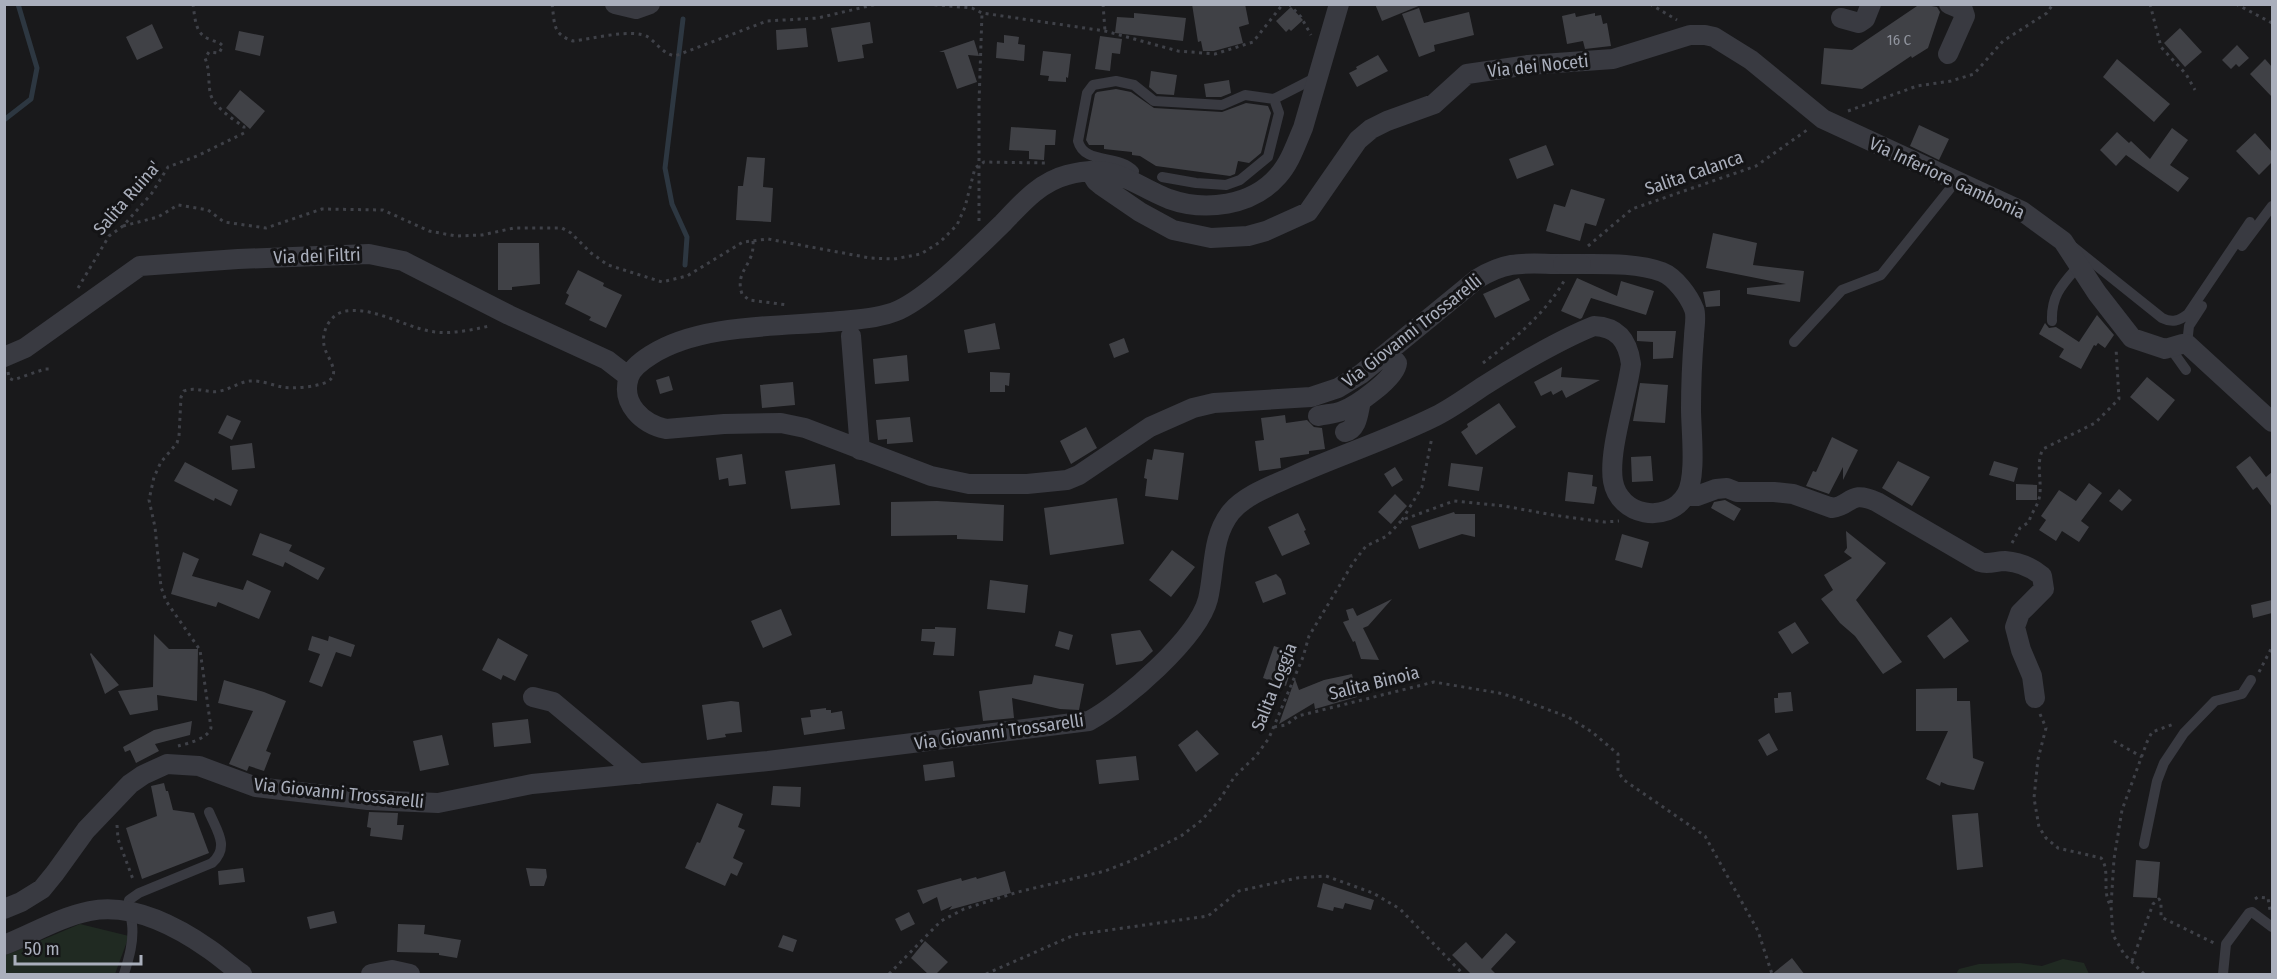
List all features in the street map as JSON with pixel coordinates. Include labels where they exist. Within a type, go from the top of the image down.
[{"type":"street","points":[[615,4],[636,9],[650,4]]},
{"type":"street","points":[[629,377],[639,364],[655,353],[697,336],[721,331],[863,319],[896,311],[913,303],[979,246],[1042,186],[1058,178],[1090,171],[1113,172],[1168,198],[1201,206],[1227,204],[1254,195],[1278,177],[1288,162],[1303,128],[1339,4]]},
{"type":"street","points":[[1841,18],[1859,23],[1865,19],[1871,4]]},
{"type":"street","points":[[1948,54],[1965,16],[1963,10],[1950,4]]},
{"type":"street","name":"Via dei Noceti","points":[[1090,171],[1102,186],[1140,212],[1173,230],[1211,238],[1248,236],[1266,231],[1308,212],[1358,140],[1371,129],[1387,121],[1434,104],[1467,74],[1497,66],[1613,59],[1690,35],[1705,28],[1714,37],[1751,60],[1823,119]]},
{"type":"street","name":"Via Inferiore Gambonia","points":[[1823,119],[2022,211],[2063,241],[2097,293],[2132,338],[2165,350],[2179,347],[2272,422]]},
{"type":"street","name":"Via dei Filtri","points":[[4,357],[25,348],[140,266],[369,254],[403,261],[509,315],[607,360],[629,377]]},
{"type":"street","name":"Via Giovanni Trossarelli","points":[[4,909],[42,889],[86,830],[129,784],[168,764],[207,768],[256,787],[408,803],[438,803],[532,784],[780,760],[1089,721],[1102,714],[1134,689],[1192,630],[1208,600],[1216,540],[1232,511],[1249,498],[1281,482],[1437,416],[1495,379],[1594,326],[1612,329],[1619,334],[1629,355],[1629,375],[1612,470],[1619,496],[1638,512],[1657,513],[1675,507],[1685,496],[1690,481],[1691,382],[1695,310],[1681,287],[1663,273],[1576,259],[1510,264],[1495,268],[1471,284],[1361,374],[1327,393],[1311,397],[1214,403],[1174,415],[1150,427],[1079,475],[1067,480],[1027,484],[969,484],[931,476],[805,428],[781,423],[724,424],[680,429],[656,427],[645,421],[631,406],[628,396],[629,377]]},
{"type":"street","points":[[851,336],[860,450]]},
{"type":"street","points":[[1318,416],[1342,411],[1361,401],[1396,369],[1397,363],[1388,352]]},
{"type":"street","points":[[1345,432],[1355,425],[1361,401]]},
{"type":"street","points":[[1685,496],[1697,496],[1716,489],[1727,488],[1737,492],[1793,494],[1832,508],[1837,508],[1852,498],[1864,497],[1877,502],[1980,562],[1986,564],[2005,561],[2030,567],[2042,576],[2044,581],[2042,592],[2020,613],[2015,627],[2021,650],[2032,676],[2035,698]]},
{"type":"street","points":[[533,697],[554,702],[639,774]]},
{"type":"street","points":[[4,945],[87,911],[107,909],[127,911],[178,931],[210,949],[242,975]]},
{"type":"street","points":[[371,975],[392,970],[410,975]]},
{"type":"lane","points":[[1132,181],[1134,171],[1132,167],[1118,161],[1084,153],[1080,149],[1078,141],[1089,88],[1116,81],[1134,85],[1154,101],[1222,105],[1245,95],[1274,99],[1317,77]]},
{"type":"lane","points":[[1162,177],[1226,185],[1240,180],[1268,158],[1279,113],[1274,99]]},
{"type":"lane","points":[[1794,342],[1842,290],[1881,275],[1957,180]]},
{"type":"lane","points":[[2186,370],[2179,347],[2189,326],[2238,251],[2272,206]]},
{"type":"lane","points":[[2063,241],[2162,318],[2175,321],[2188,314],[2250,222]]},
{"type":"lane","points":[[2052,321],[2055,294],[2080,264]]},
{"type":"lane","points":[[2144,844],[2157,781],[2184,733],[2215,702],[2242,693],[2251,680]]},
{"type":"lane","points":[[124,975],[132,938],[132,922],[127,911],[129,900],[139,893],[212,863],[220,856],[222,847],[209,812]]},
{"type":"lane","points":[[2223,975],[2226,944],[2249,913],[2252,912],[2270,925]]},
{"type":"path","name":"Salita Ruina'","points":[[73,312],[75,292],[109,236],[123,226],[152,193],[168,167],[197,156],[244,133],[244,127],[220,108],[210,95],[210,76],[206,58],[209,52],[219,53],[223,46],[220,42],[202,36],[198,31],[193,4]]},
{"type":"path","points":[[552,4],[556,31],[563,38],[573,41],[635,33],[646,36],[669,55],[675,56],[767,21],[818,18],[877,4]]},
{"type":"path","points":[[927,4],[972,8],[982,13],[1105,31],[1178,51],[1215,54],[1253,42],[1283,4]]},
{"type":"path","points":[[1103,4],[1105,31]]},
{"type":"path","points":[[1289,4],[1301,17],[1323,58]]},
{"type":"path","points":[[2150,4],[2161,47],[2186,74],[2195,90]]},
{"type":"path","points":[[2236,4],[2272,22]]},
{"type":"path","points":[[979,246],[982,13]]},
{"type":"path","name":"Salita Calanca","points":[[1576,259],[1632,209],[1756,166],[1823,119]]},
{"type":"path","points":[[123,226],[158,217],[178,205],[208,210],[224,222],[266,228],[322,209],[383,210],[429,231],[456,236],[482,235],[514,228],[562,228],[609,265],[662,282],[687,276],[743,242],[768,239],[870,258],[894,259],[921,254],[940,242],[957,225],[965,207],[975,168],[980,164],[984,162],[1049,163]]},
{"type":"path","points":[[753,241],[752,258],[741,274],[742,294],[749,300],[795,306]]},
{"type":"path","points":[[176,747],[203,737],[209,733],[211,728],[200,650],[166,601],[161,587],[155,527],[149,500],[160,462],[177,443],[181,397],[184,391],[196,389],[220,392],[252,380],[285,388],[324,383],[330,380],[333,375],[332,363],[324,346],[324,334],[333,317],[339,312],[348,310],[388,317],[433,332],[488,326],[500,322],[509,315]]},
{"type":"path","points":[[2005,561],[2016,532],[2028,525],[2031,513],[2039,500],[2040,460],[2043,449],[2095,423],[2119,399],[2116,346],[2118,334],[2123,328]]},
{"type":"path","name":"Salita Loggia","points":[[890,975],[941,921],[964,909],[1017,892],[1105,871],[1133,861],[1181,836],[1202,820],[1220,799],[1235,776],[1256,756],[1269,738],[1303,657],[1308,636],[1366,546],[1387,536],[1402,520],[1454,501],[1504,506],[1604,522],[1620,520],[1623,516]]},
{"type":"path","name":"Salita Binoia","points":[[1274,727],[1286,725],[1298,716],[1434,682],[1517,698],[1568,717],[1592,732],[1618,754],[1618,772],[1624,780],[1705,836],[1758,931],[1772,975]]},
{"type":"path","points":[[2035,698],[2046,728],[2038,759],[2034,798],[2039,827],[2046,838],[2058,848],[2101,858],[2104,862],[2107,897],[2111,906]]},
{"type":"path","points":[[2114,741],[2142,757]]},
{"type":"path","points":[[118,795],[120,808],[117,822],[118,839],[139,893]]},
{"type":"path","points":[[986,975],[1074,934],[1208,916],[1239,891],[1297,878],[1326,876],[1373,893],[1400,909],[1463,975]]},
{"type":"path","points":[[2252,900],[2258,897],[2268,898],[2270,925]]},
{"type":"path","points":[[2132,961],[2153,904],[2159,899],[2162,916],[2216,943]]},
{"type":"shaded area","points":[[80,924],[129,936],[115,974],[5,974],[4,956]]},
{"type":"shaded area","points":[[2063,959],[2084,963],[2089,974],[1956,974],[1959,969],[1979,964],[2020,963],[2042,966]]},
{"type":"building","points":[[1192,4],[1245,4],[1249,24],[1239,27],[1243,43],[1214,51],[1203,51],[1201,41],[1198,42]]},
{"type":"building","points":[[1375,4],[1421,4],[1421,5],[1382,21]]},
{"type":"building","points":[[1920,4],[1937,7],[1940,12],[1928,48],[1912,58],[1911,56],[1862,89],[1821,84],[1824,48],[1852,50]]},
{"type":"building","points":[[1291,7],[1303,20],[1291,31],[1289,29],[1286,32],[1276,21]]},
{"type":"building","points":[[1419,8],[1424,23],[1469,12],[1474,35],[1434,45],[1435,51],[1419,57],[1402,14]]},
{"type":"building","points":[[1134,13],[1186,18],[1183,41],[1115,33],[1117,17],[1134,18]]},
{"type":"building","points":[[1575,13],[1576,17],[1595,13],[1595,16],[1601,15],[1603,24],[1607,23],[1611,46],[1585,49],[1583,41],[1567,44],[1562,16]]},
{"type":"building","points":[[870,22],[873,43],[862,45],[864,58],[838,62],[831,28]]},
{"type":"building","points":[[152,24],[163,48],[137,60],[126,37]]},
{"type":"building","points":[[806,28],[808,47],[777,50],[776,30]]},
{"type":"building","points":[[2180,28],[2202,52],[2185,67],[2164,43]]},
{"type":"building","points":[[239,31],[264,36],[260,56],[235,50]]},
{"type":"building","points":[[1004,35],[1019,37],[1018,44],[1025,45],[1024,61],[996,58],[997,42],[1004,43]]},
{"type":"building","points":[[1100,36],[1122,39],[1120,54],[1112,53],[1110,71],[1095,69]]},
{"type":"building","points":[[974,40],[979,56],[968,55],[977,82],[957,89],[944,52],[939,52]]},
{"type":"building","points":[[2237,45],[2249,58],[2239,67],[2236,64],[2231,69],[2222,60]]},
{"type":"building","points":[[1043,51],[1071,54],[1066,82],[1048,81],[1049,76],[1040,75]]},
{"type":"building","points":[[1378,55],[1388,71],[1357,87],[1349,73]]},
{"type":"building","points":[[2117,59],[2170,104],[2154,122],[2103,77]]},
{"type":"building","points":[[2265,59],[2272,67],[2272,97],[2250,74]]},
{"type":"building","points":[[1151,71],[1177,75],[1174,95],[1157,94],[1149,87]]},
{"type":"building","points":[[1229,80],[1231,93],[1221,97],[1206,97],[1204,84]]},
{"type":"building","points":[[1116,89],[1131,92],[1154,108],[1222,112],[1246,103],[1268,106],[1271,113],[1261,153],[1249,163],[1238,161],[1235,174],[1230,176],[1156,166],[1140,156],[1132,155],[1132,152],[1104,149],[1104,145],[1089,145],[1086,140],[1095,94]]},
{"type":"building","points":[[240,90],[265,111],[250,129],[226,108]]},
{"type":"building","points":[[1919,125],[1949,139],[1939,160],[1910,146]]},
{"type":"building","points":[[1011,127],[1056,130],[1055,145],[1045,145],[1044,160],[1029,159],[1029,151],[1009,150]]},
{"type":"building","points":[[2172,128],[2188,140],[2170,165],[2189,178],[2178,192],[2126,155],[2116,166],[2100,150],[2117,132],[2129,143],[2131,141],[2150,159]]},
{"type":"building","points":[[2255,133],[2272,152],[2272,162],[2259,175],[2236,151]]},
{"type":"building","points":[[1546,145],[1554,165],[1517,179],[1509,159]]},
{"type":"building","points":[[747,157],[765,158],[763,187],[773,188],[771,222],[736,220],[738,186],[743,186]]},
{"type":"building","points":[[1571,189],[1605,199],[1596,226],[1585,223],[1580,241],[1546,231],[1554,204],[1565,207]]},
{"type":"building","points":[[1713,233],[1757,243],[1753,265],[1804,271],[1800,302],[1747,294],[1747,288],[1786,284],[1706,268]]},
{"type":"building","points":[[498,243],[539,243],[540,284],[512,287],[512,290],[498,290]]},
{"type":"building","points":[[578,270],[622,295],[606,328],[589,320],[591,317],[565,304],[569,295],[566,293]]},
{"type":"building","points":[[1519,278],[1530,300],[1495,318],[1483,294]]},
{"type":"building","points":[[1577,278],[1617,296],[1621,281],[1654,291],[1646,315],[1591,298],[1580,319],[1561,311]]},
{"type":"building","points":[[1720,290],[1720,306],[1706,307],[1703,292]]},
{"type":"building","points":[[2097,315],[2114,335],[2105,348],[2098,343],[2094,345],[2081,369],[2059,357],[2064,349],[2039,334],[2045,323],[2049,328],[2056,327],[2079,342]]},
{"type":"building","points":[[995,323],[1000,349],[968,353],[964,330]]},
{"type":"building","points":[[1637,331],[1676,331],[1673,358],[1653,359],[1653,342],[1637,341]]},
{"type":"building","points":[[1124,338],[1129,352],[1114,358],[1109,344]]},
{"type":"building","points":[[907,355],[909,381],[875,384],[873,359]]},
{"type":"building","points":[[1562,367],[1561,377],[1600,380],[1566,398],[1562,390],[1553,395],[1551,391],[1541,396],[1534,382]]},
{"type":"building","points":[[990,372],[1010,373],[1009,386],[1005,385],[1005,392],[990,392]]},
{"type":"building","points":[[669,376],[673,390],[660,394],[656,380]]},
{"type":"building","points":[[2147,377],[2175,400],[2158,421],[2130,397]]},
{"type":"building","points":[[793,382],[795,405],[762,408],[760,385]]},
{"type":"building","points":[[1640,383],[1668,385],[1665,423],[1633,421]]},
{"type":"building","points":[[1499,403],[1516,427],[1476,455],[1461,432],[1468,427],[1467,424]]},
{"type":"building","points":[[227,415],[241,421],[232,440],[218,433]]},
{"type":"building","points":[[1285,415],[1286,423],[1307,420],[1314,427],[1322,428],[1325,449],[1280,458],[1281,468],[1259,471],[1255,441],[1264,440],[1261,418]]},
{"type":"building","points":[[910,417],[913,442],[887,444],[887,439],[878,440],[876,420]]},
{"type":"building","points":[[1086,427],[1097,448],[1071,464],[1060,441]]},
{"type":"building","points":[[1832,437],[1858,450],[1843,480],[1843,467],[1829,494],[1806,486],[1813,471],[1816,472]]},
{"type":"building","points":[[252,443],[255,468],[232,470],[230,446]]},
{"type":"building","points":[[1154,449],[1184,453],[1178,500],[1145,496],[1147,479],[1144,478],[1147,459],[1152,460]]},
{"type":"building","points":[[742,454],[746,484],[729,486],[728,478],[719,480],[716,458]]},
{"type":"building","points":[[1651,456],[1653,481],[1632,482],[1631,457]]},
{"type":"building","points":[[2250,456],[2266,477],[2272,472],[2272,507],[2257,487],[2253,490],[2236,467]]},
{"type":"building","points":[[1898,461],[1930,477],[1912,506],[1882,488]]},
{"type":"building","points":[[1994,461],[2018,468],[2014,482],[1989,475]]},
{"type":"building","points":[[185,462],[238,490],[231,506],[215,498],[214,501],[174,481]]},
{"type":"building","points":[[1451,463],[1483,467],[1479,491],[1448,486]]},
{"type":"building","points":[[835,464],[840,505],[791,509],[785,471]]},
{"type":"building","points":[[1395,467],[1403,480],[1392,487],[1384,474]]},
{"type":"building","points":[[1568,472],[1593,475],[1592,486],[1597,487],[1594,504],[1565,501]]},
{"type":"building","points":[[2089,483],[2102,493],[2081,521],[2089,527],[2079,542],[2062,531],[2056,541],[2039,530],[2046,520],[2041,516],[2059,490],[2076,501]]},
{"type":"building","points":[[2016,484],[2037,485],[2037,500],[2016,500]]},
{"type":"building","points":[[2119,489],[2132,500],[2122,511],[2109,501]]},
{"type":"building","points":[[1395,494],[1407,506],[1391,524],[1378,512]]},
{"type":"building","points":[[1117,498],[1124,544],[1050,555],[1044,508]]},
{"type":"building","points":[[1725,500],[1741,509],[1734,521],[1711,508],[1714,502]]},
{"type":"building","points":[[937,501],[1004,505],[1003,541],[957,539],[957,535],[891,536],[891,502]]},
{"type":"building","points":[[1454,512],[1455,514],[1475,514],[1475,537],[1462,534],[1419,549],[1411,526]]},
{"type":"building","points":[[1298,513],[1310,544],[1282,556],[1268,527]]},
{"type":"building","points":[[1846,531],[1886,563],[1856,600],[1902,662],[1883,674],[1855,636],[1840,623],[1821,599],[1833,590],[1824,575],[1852,558],[1844,552],[1847,548]]},
{"type":"building","points":[[260,533],[292,545],[289,551],[325,568],[318,580],[285,562],[283,567],[252,555]]},
{"type":"building","points":[[1622,534],[1649,542],[1642,568],[1615,560]]},
{"type":"building","points":[[1172,550],[1195,567],[1171,597],[1149,580]]},
{"type":"building","points":[[183,552],[199,559],[192,576],[243,590],[247,580],[271,591],[259,619],[218,602],[216,607],[171,594]]},
{"type":"building","points":[[1276,574],[1281,579],[1286,594],[1263,603],[1255,582]]},
{"type":"building","points":[[990,580],[1028,585],[1025,613],[987,609]]},
{"type":"building","points":[[1392,599],[1368,626],[1363,628],[1379,660],[1361,659],[1355,641],[1353,642],[1343,622],[1349,620],[1346,610],[1353,608],[1357,616]]},
{"type":"building","points":[[2272,600],[2272,613],[2253,618],[2251,605]]},
{"type":"building","points":[[781,609],[792,635],[763,648],[751,621]]},
{"type":"building","points":[[1951,617],[1969,641],[1944,659],[1927,636]]},
{"type":"building","points":[[1795,622],[1809,643],[1792,654],[1778,632]]},
{"type":"building","points":[[935,627],[956,628],[954,656],[933,655],[935,642],[921,641],[922,629],[935,629]]},
{"type":"building","points":[[1140,630],[1153,651],[1142,661],[1116,665],[1111,634]]},
{"type":"building","points":[[1059,631],[1073,635],[1069,650],[1055,646]]},
{"type":"building","points":[[154,634],[169,649],[198,649],[197,701],[157,695],[158,710],[130,715],[118,691],[153,687]]},
{"type":"building","points":[[312,636],[328,641],[329,636],[355,645],[351,657],[336,652],[322,687],[309,682],[320,654],[308,650]]},
{"type":"building","points":[[498,638],[528,655],[515,681],[503,675],[501,680],[482,670]]},
{"type":"building","points":[[1274,646],[1296,653],[1286,686],[1263,678]]},
{"type":"building","points":[[90,654],[119,685],[105,694]]},
{"type":"building","points":[[1352,674],[1357,697],[1315,709],[1314,703],[1279,724],[1295,679],[1299,690],[1324,680]]},
{"type":"building","points":[[1034,675],[1084,684],[1079,710],[1060,709],[1012,698],[1014,718],[983,721],[979,691],[1032,684]]},
{"type":"building","points":[[224,680],[286,701],[266,751],[271,753],[264,771],[249,766],[247,771],[229,764],[253,711],[218,703]]},
{"type":"building","points":[[1957,688],[1957,701],[1970,701],[1973,758],[1984,762],[1974,790],[1941,782],[1940,786],[1926,779],[1948,731],[1916,731],[1916,689]]},
{"type":"building","points":[[1791,692],[1793,711],[1775,713],[1774,698],[1778,698],[1778,693]]},
{"type":"building","points":[[739,702],[742,732],[725,734],[726,737],[707,740],[702,705]]},
{"type":"building","points":[[826,708],[826,710],[831,710],[831,713],[842,711],[845,729],[804,735],[801,718],[811,717],[810,710]]},
{"type":"building","points":[[528,719],[531,743],[494,747],[492,723]]},
{"type":"building","points":[[192,721],[190,735],[155,744],[159,751],[136,763],[130,750],[125,752],[123,747],[154,730]]},
{"type":"building","points":[[1197,730],[1219,754],[1196,772],[1178,745]]},
{"type":"building","points":[[1769,733],[1778,750],[1767,756],[1758,740]]},
{"type":"building","points":[[442,735],[449,765],[420,771],[413,741]]},
{"type":"building","points":[[1136,756],[1139,780],[1099,784],[1096,760]]},
{"type":"building","points":[[953,761],[955,777],[925,781],[923,765]]},
{"type":"building","points":[[164,783],[173,810],[194,813],[209,853],[142,879],[126,828],[157,816],[151,786]]},
{"type":"building","points":[[773,786],[801,787],[800,807],[771,805]]},
{"type":"building","points":[[717,803],[743,814],[738,827],[745,830],[733,858],[743,863],[737,876],[731,873],[725,886],[685,868],[697,842],[700,843]]},
{"type":"building","points":[[369,812],[398,813],[397,825],[404,825],[402,840],[370,836],[371,828],[367,827]]},
{"type":"building","points":[[1978,813],[1983,867],[1957,870],[1952,815]]},
{"type":"building","points":[[2136,860],[2160,862],[2157,898],[2133,897]]},
{"type":"building","points":[[243,868],[245,882],[219,885],[218,871]]},
{"type":"building","points":[[526,868],[546,869],[547,877],[544,886],[530,886]]},
{"type":"building","points":[[1005,871],[1011,893],[949,910],[952,906],[941,911],[937,897],[923,904],[917,890],[961,878],[962,881],[976,877],[977,879]]},
{"type":"building","points":[[1323,883],[1374,900],[1371,910],[1345,903],[1343,909],[1334,907],[1333,911],[1317,907]]},
{"type":"building","points":[[334,911],[337,923],[310,929],[307,917]]},
{"type":"building","points":[[909,912],[915,924],[901,931],[895,919]]},
{"type":"building","points":[[398,924],[425,925],[424,934],[461,940],[457,958],[439,955],[439,953],[397,952]]},
{"type":"building","points":[[1506,933],[1516,942],[1491,969],[1497,975],[1468,975],[1470,973],[1452,955],[1466,942],[1482,959]]},
{"type":"building","points":[[783,935],[797,940],[793,952],[778,947]]},
{"type":"building","points":[[925,941],[948,962],[935,975],[929,975],[911,958]]},
{"type":"building","points":[[1792,958],[1805,975],[1771,975]]},
{"type":"waterway","points":[[4,120],[31,99],[37,68],[18,4]]},
{"type":"waterway","points":[[683,19],[665,168],[672,204],[687,237],[685,265]]}]
